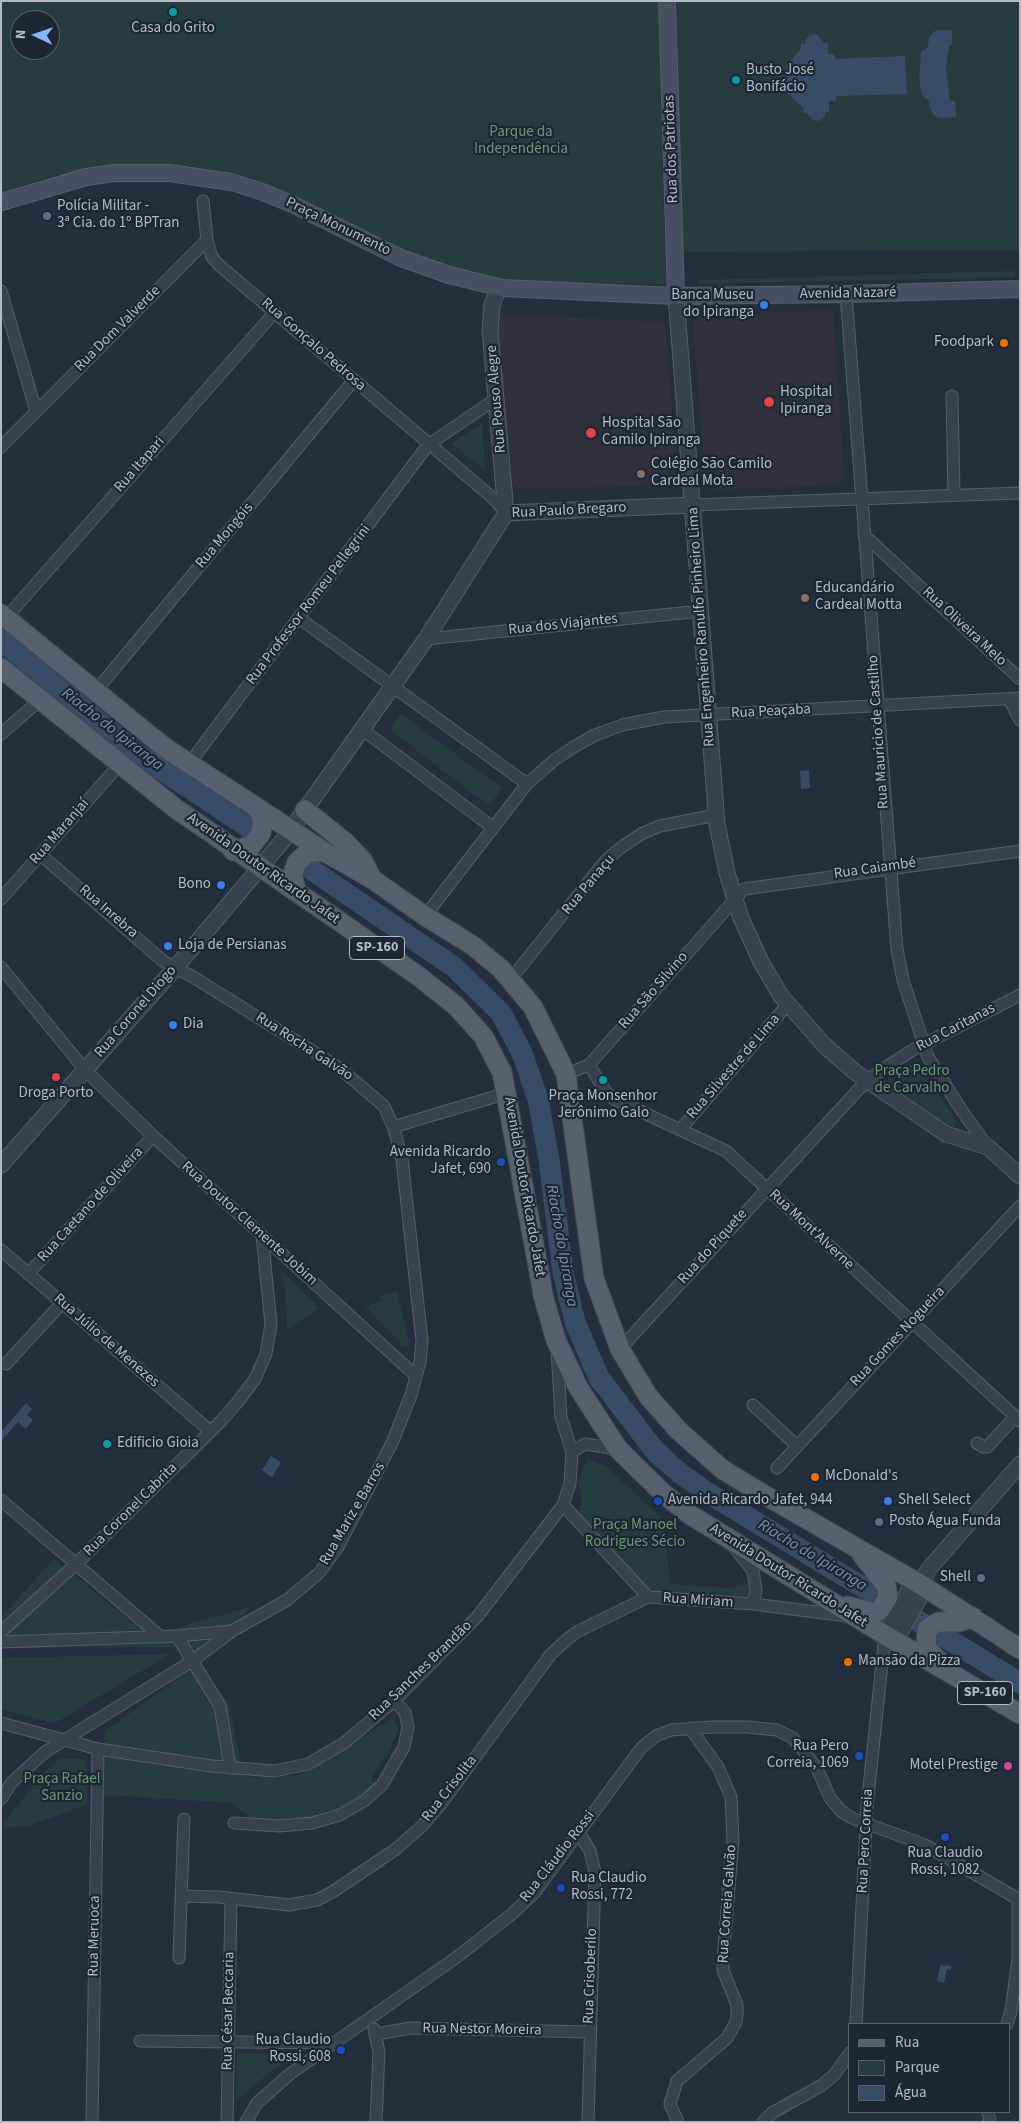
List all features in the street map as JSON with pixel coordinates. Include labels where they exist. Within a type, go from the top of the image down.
[{"type":"main road","name":"Rua dos Patriotas","points":[[667,1],[676,296]]},
{"type":"main road","name":"Praça Monumento","points":[[1,202],[56,184],[115,173],[170,173],[231,182],[292,204],[401,258],[449,275],[499,287],[676,296]]},
{"type":"main road","name":"Avenida Nazaré","points":[[676,296],[1020,289]]},
{"type":"main road","points":[[3,616],[164,747],[323,851],[372,878],[425,916],[472,945],[511,979],[533,1007],[566,1074],[594,1278],[620,1349],[648,1396],[678,1430],[722,1469],[973,1617],[1020,1649]]},
{"type":"main road","name":"Avenida Doutor Ricardo Jafet","points":[[1,668],[119,765],[234,850],[265,863],[297,892],[417,975],[456,1006],[483,1036],[502,1072],[544,1299],[556,1340],[578,1387],[618,1449],[664,1494],[728,1539],[821,1596],[860,1614],[891,1637],[1020,1714]]},
{"type":"main road","points":[[234,850],[252,845],[261,833],[263,820],[256,807]]},
{"type":"main road","points":[[305,810],[345,842],[364,861],[372,878]]},
{"type":"main road","points":[[297,892],[292,876],[297,862],[307,853],[323,851]]},
{"type":"main road","points":[[854,1546],[883,1580],[888,1592],[885,1604],[880,1610],[860,1614]]},
{"type":"main road","points":[[950,1672],[926,1648],[927,1629],[933,1623],[959,1622],[973,1617]]},
{"type":"street","points":[[203,201],[207,240]]},
{"type":"street","name":"Rua Gonçalo Pedrosa","points":[[207,240],[212,257],[219,265],[428,445]]},
{"type":"street","name":"Rua Dom Valverde","points":[[1,447],[207,240]]},
{"type":"street","name":"Rua Pouso Alegre","points":[[499,287],[490,316],[506,513]]},
{"type":"street","points":[[1,291],[36,411]]},
{"type":"street","name":"Rua Mauricio de Castilho","points":[[846,294],[894,920],[903,980],[924,1044],[944,1083],[988,1147]]},
{"type":"street","name":"Rua Engenheiro Ranulfo Pinheiro Lima","points":[[676,296],[716,815],[727,873],[741,918],[761,962],[788,1004],[825,1046],[869,1081],[946,1134],[988,1147]]},
{"type":"street","name":"Rua Itapari","points":[[3,616],[275,312]]},
{"type":"street","name":"Rua Mongóis","points":[[95,692],[354,380]]},
{"type":"street","points":[[952,396],[954,495]]},
{"type":"street","name":"Rua Professor Romeu Pellegrini","points":[[189,764],[428,445],[497,398]]},
{"type":"street","points":[[428,445],[494,499],[506,513]]},
{"type":"street","name":"Rua Paulo Bregaro","points":[[265,863],[291,830],[393,687],[426,639],[506,513],[1020,493]]},
{"type":"street","name":"Rua Oliveira Melo","points":[[864,534],[1020,679]]},
{"type":"street","name":"Rua dos Viajantes","points":[[426,639],[701,611]]},
{"type":"street","points":[[299,618],[527,784]]},
{"type":"street","points":[[1014,699],[1020,720]]},
{"type":"street","name":"Rua Peaçaba","points":[[425,916],[527,784],[552,761],[572,748],[594,736],[622,725],[649,719],[709,715],[1014,699]]},
{"type":"street","points":[[1,734],[40,700]]},
{"type":"street","points":[[363,730],[492,827]]},
{"type":"street","name":"Rua Maranjaí","points":[[1,899],[119,765]]},
{"type":"street","name":"Rua Panaçu","points":[[511,979],[606,860],[623,846],[643,833],[660,826],[716,815]]},
{"type":"street","name":"Rua Caiambé","points":[[734,897],[744,889],[752,886],[1020,851]]},
{"type":"street","name":"Rua Inrebra","points":[[41,855],[163,961],[176,967]]},
{"type":"street","name":"Rua Coronel Diogo","points":[[1,1165],[265,863]]},
{"type":"street","name":"Rua São Silvino","points":[[566,1074],[589,1065],[734,897]]},
{"type":"street","name":"Rua Rocha Galvão","points":[[176,967],[338,1067],[384,1106],[393,1127]]},
{"type":"street","name":"Rua Doutor Clemente Jobim","points":[[1,968],[85,1070],[153,1136],[416,1376]]},
{"type":"street","name":"Rua Caritanas","points":[[869,1081],[880,1071],[924,1044],[1020,994]]},
{"type":"street","name":"Rua Silvestre de Lima","points":[[680,1130],[788,1004]]},
{"type":"street","name":"Rua Mont'Alverne","points":[[589,1065],[606,1092],[614,1099],[726,1151],[1017,1419]]},
{"type":"street","name":"Rua do Piquete","points":[[620,1349],[766,1188],[869,1081]]},
{"type":"street","points":[[393,1127],[507,1093]]},
{"type":"street","name":"Rua Mariz e Barros","points":[[1,1642],[161,1637],[232,1631],[287,1600],[319,1573],[333,1553],[392,1443],[416,1376],[422,1341],[407,1192],[402,1159],[393,1127]]},
{"type":"street","name":"Rua Caetano de Oliveira","points":[[28,1274],[153,1136]]},
{"type":"street","points":[[988,1147],[1020,1176]]},
{"type":"street","name":"Rua Gomes Nogueira","points":[[777,1468],[1020,1206]]},
{"type":"street","name":"Rua Coronel Cabrita","points":[[1,1632],[76,1564],[210,1431],[236,1404],[255,1379],[266,1354],[271,1324],[262,1236]]},
{"type":"street","name":"Rua Júlio de Menezes","points":[[1,1250],[210,1431]]},
{"type":"street","points":[[6,1364],[62,1303]]},
{"type":"street","name":"Rua Sanches Brandão","points":[[1,1723],[98,1749],[230,1768],[274,1772],[308,1764],[344,1742],[394,1701],[477,1617],[563,1505],[570,1484],[572,1452],[561,1417],[557,1381],[556,1340]]},
{"type":"street","points":[[753,1405],[797,1446]]},
{"type":"street","points":[[977,1443],[987,1447],[1017,1419]]},
{"type":"street","points":[[572,1452],[585,1444],[618,1449]]},
{"type":"street","points":[[891,1637],[918,1586],[1020,1464]]},
{"type":"street","points":[[1,1500],[161,1637]]},
{"type":"street","name":"Rua Miriam","points":[[563,1505],[648,1597],[860,1614]]},
{"type":"street","name":"Rua Miriam","points":[[728,1539],[753,1571],[756,1590],[753,1604]]},
{"type":"street","name":"Rua Crisolita","points":[[181,1896],[219,1897],[276,1905],[303,1903],[326,1896],[369,1869],[402,1843],[441,1804],[551,1654],[575,1633],[648,1597]]},
{"type":"street","points":[[1,1799],[12,1782],[45,1752],[192,1661],[216,1645],[232,1631]]},
{"type":"street","points":[[177,1636],[220,1706],[230,1768]]},
{"type":"street","name":"Rua Pero Correia","points":[[856,2023],[866,1823],[882,1659],[891,1637]]},
{"type":"street","points":[[234,1823],[278,1826],[312,1823],[340,1815],[364,1800],[382,1785],[404,1747],[408,1727],[405,1712],[394,1701]]},
{"type":"street","name":"Rua Cláudio Rossi","points":[[246,2122],[257,2103],[269,2090],[332,2043],[487,1936],[512,1914],[535,1892],[641,1748],[656,1736],[671,1730],[747,1727],[777,1730],[793,1738],[804,1750],[817,1768],[834,1805],[852,1818],[925,1845],[1019,1900]]},
{"type":"street","name":"Rua Correia Galvão","points":[[678,2122],[670,2104],[677,2081],[727,2038],[736,2022],[737,2014],[737,2006],[723,1964],[733,1840],[731,1797],[718,1767],[690,1728]]},
{"type":"street","name":"Rua Meruoca","points":[[92,2122],[98,1749]]},
{"type":"street","points":[[179,1958],[184,1819]]},
{"type":"street","name":"Rua Crisoberilo","points":[[579,1833],[590,1851],[595,1872],[589,2032],[588,2122]]},
{"type":"street","name":"Rua César Beccaria","points":[[227,2122],[231,1900]]},
{"type":"street","points":[[1007,2023],[1011,2011],[1018,1959],[1019,1900]]},
{"type":"street","points":[[370,2018],[376,2034],[379,2052],[376,2122]]},
{"type":"street","name":"Rua Nestor Moreira","points":[[376,2034],[411,2028],[589,2032]]},
{"type":"street","points":[[140,2042],[332,2043]]},
{"type":"street","points":[[763,2122],[772,2113],[822,2086],[834,2075],[848,2056]]},
{"type":"shaded area","name":"Hospital Ipiranga","points":[[830,310],[833,313],[844,476],[837,485],[711,490],[706,485],[693,323],[700,316],[704,315]]},
{"type":"shaded area","name":"Hospital São Camilo Ipiranga","points":[[497,314],[662,322],[665,325],[677,473],[669,485],[522,489],[517,487],[513,483]]},
{"type":"green space","name":"Parque da Independência","points":[[1,1],[661,1],[660,89],[666,284],[493,281],[438,269],[380,242],[298,196],[251,178],[209,169],[172,164],[106,165],[53,176],[1,193]]},
{"type":"green space","points":[[676,1],[1020,1],[1020,250],[683,252]]},
{"type":"green space","points":[[1015,271],[1015,277],[699,284],[699,280]]},
{"type":"green space","points":[[482,423],[485,468],[483,469],[451,443]]},
{"type":"green space","points":[[401,714],[502,788],[489,806],[390,730]]},
{"type":"green space","name":"Praça Pedro de Carvalho","points":[[913,1063],[921,1067],[956,1121],[953,1128],[888,1083],[888,1079]]},
{"type":"green space","points":[[281,1271],[320,1308],[287,1329],[286,1296]]},
{"type":"green space","points":[[397,1291],[409,1341],[408,1346],[402,1345],[365,1306],[381,1301],[380,1296]]},
{"type":"green space","name":"Praça Manoel Rodrigues Sécio","points":[[588,1459],[607,1467],[664,1521],[670,1584],[728,1588],[749,1584],[749,1597],[649,1595],[579,1516],[582,1499],[578,1480]]},
{"type":"green space","points":[[54,1559],[150,1636],[252,1606],[201,1663],[229,1705],[244,1777],[301,1775],[392,1718],[399,1728],[388,1754],[371,1779],[376,1786],[334,1813],[331,1809],[310,1819],[254,1821],[231,1803],[108,1795],[102,1797],[105,1731],[188,1671],[175,1647],[1,1648],[1,1617]]},
{"type":"green space","points":[[170,1654],[55,1723],[1,1709],[1,1658]]},
{"type":"green space","name":"Praça Rafael Sanzio","points":[[74,1758],[86,1761],[88,1804],[28,1826],[4,1828],[3,1824],[42,1774],[59,1759]]},
{"type":"green space","points":[[237,2053],[293,2054],[236,2100]]},
{"type":"water","points":[[936,30],[952,30],[952,45],[950,45],[948,53],[946,69],[950,101],[955,101],[956,117],[939,118],[934,115],[930,109],[929,101],[922,95],[919,79],[921,54],[927,48],[930,36]]},
{"type":"water","points":[[817,34],[824,43],[828,43],[828,54],[834,54],[835,59],[905,56],[907,94],[836,96],[836,101],[829,101],[829,112],[826,112],[824,118],[819,121],[812,120],[807,113],[804,113],[803,107],[788,94],[784,84],[784,74],[787,64],[801,49],[801,44],[805,44],[806,38]]},
{"type":"water","points":[[809,770],[810,788],[801,789],[800,771]]},
{"type":"water","points":[[26,1403],[32,1409],[27,1415],[33,1420],[26,1429],[18,1422],[2,1440],[1,1432]]},
{"type":"water","points":[[271,1456],[281,1462],[272,1478],[262,1470]]},
{"type":"water","points":[[940,1965],[951,1966],[951,1970],[947,1969],[944,1983],[937,1981]]},
{"type":"waterway","name":"Riacho do Ipiranga","points":[[1,640],[135,752],[252,830]]},
{"type":"waterway","name":"Riacho do Ipiranga","points":[[309,868],[454,967],[501,1013],[522,1053],[538,1099],[549,1160],[563,1272],[575,1322],[599,1378],[656,1452],[681,1474],[708,1493],[1020,1683]]},
{"type":"place","name":"Casa do Grito","points":[[173,12]]},
{"type":"place","name":"Busto José Bonifácio","points":[[736,80]]},
{"type":"place","name":"Polícia Militar - 3ª Cia. do 1º BPTran","points":[[47,216]]},
{"type":"place","name":"Banca Museu do Ipiranga","points":[[764,305]]},
{"type":"place","name":"Foodpark","points":[[1004,343]]},
{"type":"place","name":"Hospital Ipiranga","points":[[769,402]]},
{"type":"place","name":"Hospital São Camilo Ipiranga","points":[[591,433]]},
{"type":"place","name":"Colégio São Camilo Cardeal Mota","points":[[641,474]]},
{"type":"place","name":"Educandário Cardeal Motta","points":[[805,598]]},
{"type":"place","name":"Bono","points":[[221,885]]},
{"type":"place","name":"Loja de Persianas","points":[[168,946]]},
{"type":"place","name":"Dia","points":[[173,1025]]},
{"type":"place","name":"Droga Porto","points":[[56,1077]]},
{"type":"place","name":"Praça Monsenhor Jerônimo Galo","points":[[603,1080]]},
{"type":"place","name":"Avenida Ricardo Jafet, 690","points":[[501,1162]]},
{"type":"place","name":"Edificio Gioia","points":[[107,1444]]},
{"type":"place","name":"McDonald's","points":[[815,1477]]},
{"type":"place","name":"Avenida Ricardo Jafet, 944","points":[[658,1501]]},
{"type":"place","name":"Shell Select","points":[[888,1501]]},
{"type":"place","name":"Posto Água Funda","points":[[879,1522]]},
{"type":"place","name":"Shell","points":[[981,1578]]},
{"type":"place","name":"Mansão da Pizza","points":[[848,1662]]},
{"type":"place","name":"Rua Pero Correia, 1069","points":[[859,1756]]},
{"type":"place","name":"Motel Prestige","points":[[1008,1766]]},
{"type":"place","name":"Rua Claudio Rossi, 1082","points":[[945,1837]]},
{"type":"place","name":"Rua Claudio Rossi, 772","points":[[561,1888]]},
{"type":"place","name":"Rua Claudio Rossi, 608","points":[[341,2050]]}]
